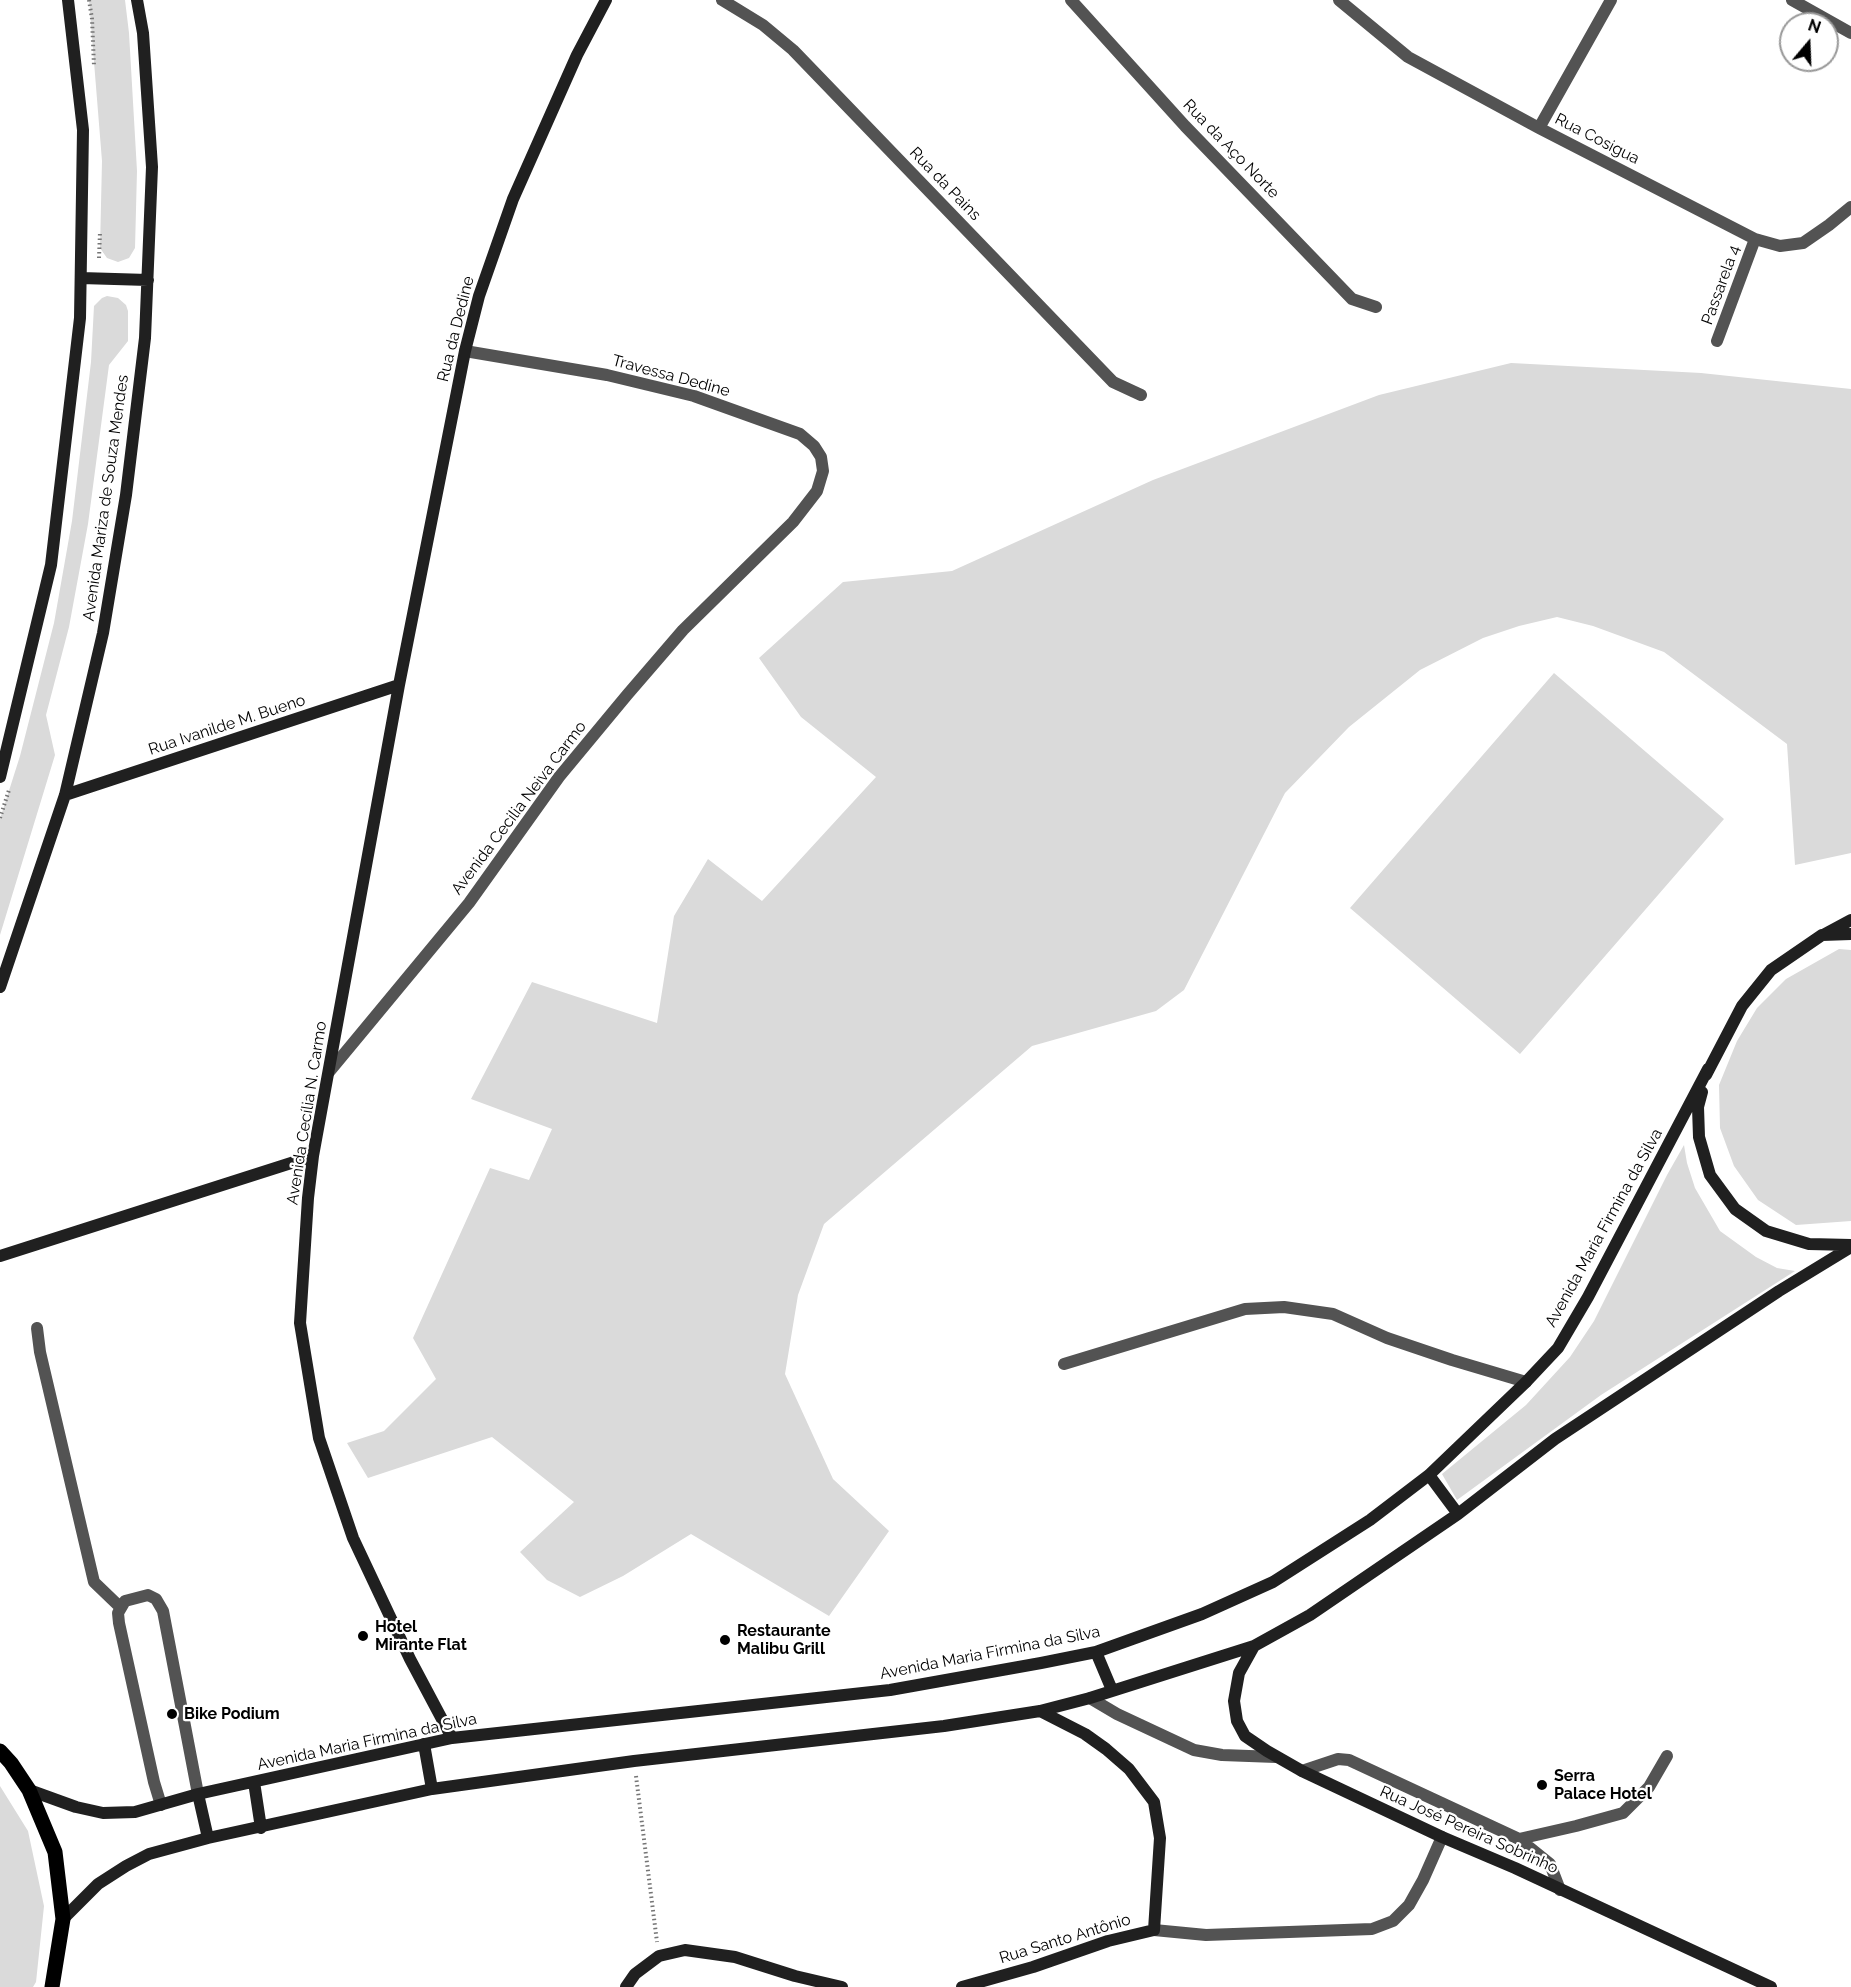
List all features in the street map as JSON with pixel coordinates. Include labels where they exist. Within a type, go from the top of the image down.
[{"type":"main road","points":[[0,777],[51,564],[80,318],[83,130],[68,0]]},
{"type":"main road","name":"Avenida Mariza de Souza Mendes","points":[[0,987],[65,795],[103,633],[122,518],[145,338],[152,167],[143,33],[137,0]]},
{"type":"main road","name":"Rua da Dedine","points":[[399,685],[465,351],[479,296],[513,199],[577,55],[606,0]]},
{"type":"main road","points":[[81,278],[148,280]]},
{"type":"main road","name":"Rua Ivanilde M. Bueno","points":[[65,795],[399,685]]},
{"type":"main road","name":"Avenida Cecília N. Carmo","points":[[399,685],[313,1156],[300,1323],[319,1438],[353,1538],[410,1659],[452,1738]]},
{"type":"main road","points":[[1851,921],[1822,935],[1772,970],[1742,1006],[1708,1069],[1698,1107],[1699,1137],[1710,1175],[1735,1209],[1766,1231],[1809,1244],[1851,1246]]},
{"type":"main road","points":[[1822,935],[1851,934]]},
{"type":"main road","name":"Avenida Maria Firmina da Silva","points":[[29,1790],[76,1807],[103,1813],[135,1812],[198,1794],[452,1738],[890,1690],[1096,1652],[1202,1614],[1273,1582],[1370,1520],[1429,1475],[1558,1348],[1588,1297],[1708,1069]]},
{"type":"main road","points":[[0,1256],[313,1156]]},
{"type":"main road","points":[[63,1919],[98,1884],[126,1866],[148,1854],[208,1839],[432,1789],[634,1761],[944,1726],[1040,1711],[1090,1698],[1254,1646],[1310,1615],[1458,1515],[1555,1439],[1851,1246]]},
{"type":"main road","points":[[1429,1475],[1458,1515]]},
{"type":"main road","name":"Rua José Pereira Sobrinho","points":[[1254,1646],[1239,1673],[1234,1701],[1237,1721],[1245,1736],[1276,1757],[1442,1837],[1771,1987]]},
{"type":"main road","points":[[1096,1652],[1112,1690]]},
{"type":"main road","name":"Rua Santo Antônio","points":[[962,1987],[1033,1967],[1108,1941],[1154,1930],[1160,1838],[1154,1802],[1129,1769],[1106,1749],[1085,1734],[1040,1711]]},
{"type":"main road","points":[[423,1744],[432,1789]]},
{"type":"main road","points":[[0,1751],[29,1790],[55,1852],[63,1919],[52,1987]]},
{"type":"main road","points":[[254,1782],[261,1828]]},
{"type":"main road","points":[[198,1794],[208,1839]]},
{"type":"main road","points":[[626,1987],[634,1974],[659,1956],[685,1950],[735,1957],[795,1976],[842,1987]]},
{"type":"street","name":"Rua da Pains","points":[[722,0],[763,26],[793,50],[1113,382],[1141,395]]},
{"type":"street","name":"Rua da Aço Norte","points":[[1071,0],[1185,126],[1352,299],[1376,307]]},
{"type":"street","name":"Rua Cosigua","points":[[1340,0],[1408,57],[1539,128],[1755,239],[1780,246],[1803,243],[1851,207]]},
{"type":"street","points":[[1539,128],[1611,0]]},
{"type":"street","points":[[1792,0],[1851,33]]},
{"type":"street","name":"Passarela 4","points":[[1717,342],[1755,239]]},
{"type":"street","name":"Travessa Dedine","points":[[465,351],[607,375],[694,396],[800,434],[814,446],[821,457],[823,471],[817,491]]},
{"type":"street","name":"Avenida Cecilia Neiva Carmo","points":[[329,1072],[470,903],[559,777],[627,695],[683,630],[793,522],[817,491]]},
{"type":"street","points":[[1065,1364],[1245,1309],[1284,1307],[1333,1314],[1388,1338],[1526,1382]]},
{"type":"street","points":[[37,1328],[40,1352],[94,1582],[120,1608]]},
{"type":"street","points":[[161,1804],[154,1782],[119,1623],[118,1613],[125,1601],[148,1595],[156,1599],[163,1611],[198,1794]]},
{"type":"street","points":[[1090,1698],[1117,1714],[1194,1750],[1222,1755],[1276,1757]]},
{"type":"street","points":[[1519,1839],[1623,1812],[1649,1787],[1667,1756]]},
{"type":"street","points":[[1302,1771],[1338,1759],[1349,1760],[1519,1839],[1550,1864],[1560,1890]]},
{"type":"street","points":[[1154,1930],[1206,1935],[1372,1929],[1393,1921],[1409,1905],[1442,1837]]},
{"type":"path","points":[[634,1761],[659,1956]]},
{"type":"shaded area","points":[[89,0],[125,0],[129,33],[137,171],[135,248],[129,258],[118,262],[107,258],[100,248],[102,161]]},
{"type":"shaded area","points":[[107,296],[118,298],[126,305],[128,341],[109,365],[88,524],[69,627],[46,715],[55,755],[0,935],[0,819],[20,756],[54,623],[72,521],[91,362],[94,306]]},
{"type":"shaded area","points":[[1511,363],[1701,373],[1851,389],[1851,853],[1795,865],[1787,744],[1664,652],[1593,626],[1557,617],[1483,638],[1420,670],[1349,727],[1285,793],[1184,990],[1156,1011],[1032,1046],[824,1224],[798,1295],[785,1374],[833,1479],[889,1531],[829,1616],[691,1534],[623,1576],[580,1597],[547,1580],[520,1552],[574,1502],[492,1437],[368,1478],[347,1443],[384,1431],[436,1379],[413,1338],[490,1168],[529,1180],[552,1129],[471,1099],[532,982],[657,1023],[674,916],[708,859],[762,901],[876,777],[801,717],[759,658],[843,582],[952,571],[1153,480],[1379,395]]},
{"type":"shaded area","points":[[1554,673],[1724,819],[1520,1054],[1350,908]]},
{"type":"shaded area","points":[[1839,949],[1851,950],[1851,1221],[1796,1225],[1758,1200],[1734,1166],[1720,1128],[1719,1085],[1737,1041],[1757,1008],[1786,979]]},
{"type":"shaded area","points":[[1684,1145],[1695,1188],[1720,1231],[1756,1257],[1777,1268],[1795,1271],[1601,1395],[1457,1500],[1442,1474],[1526,1405],[1570,1357],[1594,1321]]},
{"type":"shaded area","points":[[0,1786],[28,1831],[44,1906],[36,1982],[33,1987],[0,1987]]},
{"type":"place","name":"Hotel Mirante Flat","points":[[363,1636]]},
{"type":"place","name":"Restaurante Malibu Grill","points":[[725,1640]]},
{"type":"place","name":"Bike Podium","points":[[172,1714]]},
{"type":"place","name":"Serra Palace Hotel","points":[[1542,1785]]}]
